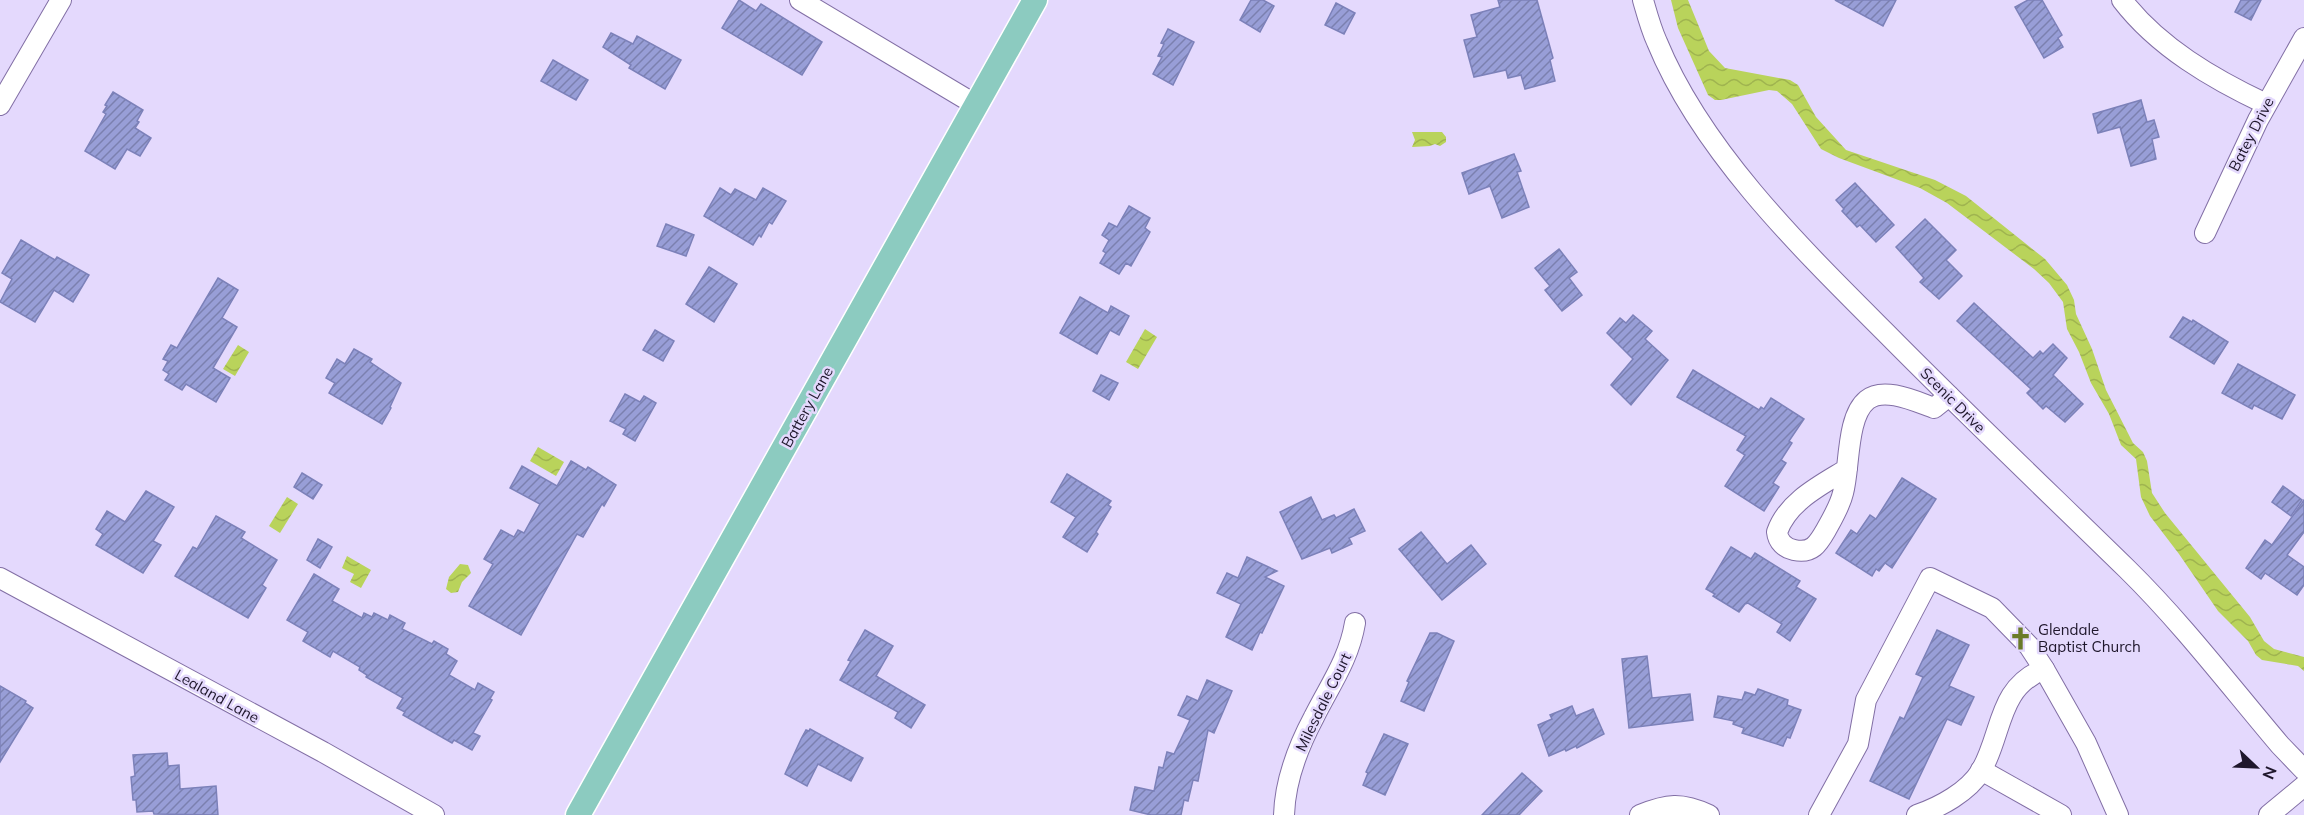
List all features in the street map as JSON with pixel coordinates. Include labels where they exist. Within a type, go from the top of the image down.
[{"type":"main road","name":"Battery Lane","points":[[578,815],[1035,0]]},
{"type":"street","points":[[0,105],[61,0]]},
{"type":"street","points":[[800,0],[976,105]]},
{"type":"street","name":"Scenic Drive","points":[[1643,0],[1657,42],[1679,88],[1717,145],[1751,189],[1816,263],[2129,571],[2304,770]]},
{"type":"street","points":[[2122,0],[2153,33],[2199,68],[2224,84],[2266,104]]},
{"type":"street","name":"Batey Drive","points":[[2205,233],[2229,176],[2266,104],[2304,38]]},
{"type":"street","points":[[1847,469],[1853,426],[1862,405],[1867,400],[1876,396],[1892,396],[1934,408],[1949,396]]},
{"type":"street","name":"Lealand Lane","points":[[0,578],[323,752],[434,815]]},
{"type":"street","points":[[1819,815],[1858,744],[1866,700],[1930,578],[1992,608],[2014,628],[2044,669],[2086,743],[2118,815]]},
{"type":"street","name":"Milesdale Court","points":[[1284,815],[1296,757],[1314,716],[1346,658],[1355,623]]},
{"type":"street","points":[[1917,815],[1930,810],[1970,785],[1981,770],[2012,693],[2023,680],[2044,669]]},
{"type":"street","points":[[1981,770],[2061,815]]},
{"type":"street","points":[[2269,815],[2304,786]]},
{"type":"street","points":[[1640,815],[1677,805],[1708,815]]},
{"type":"water","points":[[1671,0],[1688,0],[1709,51],[1725,68],[1790,80],[1798,85],[1816,117],[1846,150],[1935,180],[1966,196],[2045,259],[2067,285],[2074,300],[2076,314],[2092,349],[2106,390],[2133,443],[2143,452],[2147,461],[2152,493],[2165,513],[2250,617],[2264,641],[2274,649],[2304,657],[2304,671],[2298,666],[2262,660],[2256,655],[2248,641],[2218,611],[2150,516],[2141,497],[2136,459],[2121,445],[2109,414],[2091,383],[2067,329],[2063,302],[2049,283],[1947,203],[1920,188],[1821,149],[1792,104],[1777,91],[1769,90],[1721,100],[1715,100],[1708,95],[1678,28]]},
{"type":"water","points":[[1412,132],[1442,132],[1446,137],[1446,142],[1440,146],[1435,144],[1412,147],[1415,140]]},
{"type":"water","points":[[1145,329],[1157,337],[1138,369],[1126,362]]},
{"type":"water","points":[[238,345],[249,352],[235,376],[223,369]]},
{"type":"water","points":[[538,447],[564,462],[556,476],[530,461]]},
{"type":"water","points":[[287,497],[298,504],[280,533],[269,526]]},
{"type":"water","points":[[347,556],[371,570],[361,588],[350,582],[354,574],[342,568]]},
{"type":"water","points":[[460,564],[468,565],[471,573],[462,582],[458,592],[451,593],[446,589],[449,577]]},
{"type":"building","points":[[739,0],[756,11],[761,4],[822,42],[802,75],[722,28]]},
{"type":"building","points":[[1251,0],[1263,0],[1274,6],[1260,32],[1240,20]]},
{"type":"building","points":[[1498,0],[1537,0],[1553,58],[1550,60],[1555,81],[1525,89],[1521,75],[1508,78],[1506,70],[1474,77],[1464,40],[1477,37],[1471,15],[1500,7]]},
{"type":"building","points":[[1835,0],[1896,0],[1883,26]]},
{"type":"building","points":[[2028,0],[2042,0],[2062,35],[2058,38],[2063,47],[2044,58],[2015,7]]},
{"type":"building","points":[[2241,0],[2261,0],[2251,20],[2235,12]]},
{"type":"building","points":[[1336,3],[1355,13],[1344,34],[1325,25]]},
{"type":"building","points":[[1168,29],[1194,42],[1173,85],[1153,74],[1162,57],[1158,56]]},
{"type":"building","points":[[611,33],[633,44],[637,36],[681,60],[665,89],[629,68],[631,65],[603,47]]},
{"type":"building","points":[[553,60],[588,80],[576,100],[541,81]]},
{"type":"building","points":[[113,92],[143,110],[135,128],[151,138],[140,156],[127,149],[115,169],[85,151],[106,114],[103,112],[107,106],[105,105]]},
{"type":"building","points":[[2141,100],[2147,122],[2154,120],[2159,137],[2152,139],[2156,159],[2131,166],[2120,127],[2098,133],[2093,114]]},
{"type":"building","points":[[1514,154],[1521,171],[1517,172],[1529,207],[1502,218],[1490,186],[1469,194],[1462,173]]},
{"type":"building","points":[[1855,183],[1894,225],[1876,242],[1860,225],[1857,227],[1842,211],[1844,209],[1836,200]]},
{"type":"building","points":[[720,188],[731,195],[735,189],[756,200],[763,188],[786,201],[772,224],[769,222],[761,237],[759,235],[753,245],[704,216]]},
{"type":"building","points":[[1129,206],[1150,218],[1145,228],[1150,232],[1131,266],[1126,263],[1119,274],[1100,263],[1106,253],[1103,251],[1109,240],[1102,235],[1109,223],[1117,227]]},
{"type":"building","points":[[1925,219],[1956,250],[1946,260],[1962,276],[1939,299],[1920,282],[1924,278],[1896,247]]},
{"type":"building","points":[[666,224],[694,235],[686,256],[657,246]]},
{"type":"building","points":[[21,240],[55,260],[57,257],[89,275],[73,302],[54,290],[35,322],[0,302],[12,279],[2,273]]},
{"type":"building","points":[[1559,249],[1577,272],[1569,278],[1582,295],[1562,311],[1545,290],[1550,286],[1535,268]]},
{"type":"building","points":[[709,267],[737,284],[714,322],[686,304]]},
{"type":"building","points":[[218,278],[238,290],[222,318],[237,327],[213,368],[230,378],[216,402],[186,384],[182,390],[165,380],[169,374],[163,370],[168,361],[163,359],[171,345],[177,348]]},
{"type":"building","points":[[1080,297],[1108,313],[1111,306],[1129,316],[1119,335],[1110,330],[1097,354],[1060,333]]},
{"type":"building","points":[[1974,303],[2033,358],[2040,351],[2043,354],[2053,344],[2067,358],[2053,375],[2083,404],[2065,422],[2046,406],[2043,409],[2027,393],[2031,389],[1957,321]]},
{"type":"building","points":[[1633,315],[1652,331],[1645,339],[1668,360],[1631,405],[1611,385],[1633,359],[1607,333],[1620,318],[1626,323]]},
{"type":"building","points":[[2183,317],[2192,322],[2193,320],[2228,342],[2214,364],[2170,337]]},
{"type":"building","points":[[655,330],[674,341],[663,361],[643,350]]},
{"type":"building","points":[[354,349],[372,359],[370,362],[401,383],[382,424],[329,393],[335,383],[326,378],[337,359],[345,364]]},
{"type":"building","points":[[2238,364],[2295,395],[2282,419],[2254,405],[2252,409],[2222,393]]},
{"type":"building","points":[[1693,370],[1759,410],[1761,407],[1764,409],[1771,398],[1804,419],[1789,441],[1792,443],[1781,460],[1786,463],[1773,483],[1779,487],[1764,511],[1725,486],[1745,455],[1737,450],[1746,436],[1677,397]]},
{"type":"building","points":[[1101,375],[1118,383],[1109,400],[1093,391]]},
{"type":"building","points":[[625,394],[640,402],[644,396],[656,403],[635,441],[623,434],[626,429],[610,421]]},
{"type":"building","points":[[571,461],[586,470],[588,467],[616,485],[583,537],[577,534],[521,635],[469,606],[493,564],[484,559],[501,530],[514,537],[518,530],[524,533],[540,504],[510,488],[522,466],[557,486]]},
{"type":"building","points":[[302,473],[322,485],[313,499],[294,487]]},
{"type":"building","points":[[1067,474],[1111,501],[1108,505],[1111,507],[1087,552],[1063,537],[1076,517],[1051,502]]},
{"type":"building","points":[[1902,478],[1936,499],[1892,568],[1885,563],[1879,571],[1876,569],[1872,576],[1836,553],[1851,530],[1857,534],[1870,515],[1876,519]]},
{"type":"building","points":[[2283,486],[2302,500],[2291,516],[2272,502]]},
{"type":"building","points":[[146,491],[174,507],[153,541],[161,545],[143,573],[96,545],[103,534],[96,529],[107,511],[125,522]]},
{"type":"building","points":[[1311,497],[1322,520],[1334,515],[1336,518],[1354,509],[1365,531],[1349,538],[1352,544],[1332,553],[1330,548],[1302,559],[1280,512]]},
{"type":"building","points":[[2304,500],[2304,532],[2287,555],[2304,567],[2304,585],[2297,595],[2265,573],[2261,579],[2246,568],[2265,540],[2272,545]]},
{"type":"building","points":[[216,516],[245,532],[241,538],[277,560],[262,585],[266,588],[248,618],[175,576],[193,547],[197,549]]},
{"type":"building","points":[[1421,532],[1447,564],[1471,545],[1486,564],[1442,600],[1399,549]]},
{"type":"building","points":[[318,539],[332,547],[320,568],[307,560]]},
{"type":"building","points":[[1731,547],[1751,559],[1755,553],[1800,581],[1796,587],[1816,599],[1790,641],[1777,632],[1782,624],[1748,603],[1739,612],[1706,589]]},
{"type":"building","points":[[1247,557],[1277,571],[1265,577],[1284,586],[1252,650],[1226,637],[1241,604],[1217,593],[1227,573],[1238,578]]},
{"type":"building","points":[[314,574],[339,589],[332,601],[362,618],[364,613],[372,617],[374,613],[388,620],[390,615],[405,623],[402,629],[448,649],[446,654],[457,661],[449,675],[475,690],[478,683],[494,692],[490,699],[492,700],[473,733],[480,736],[472,750],[454,740],[452,743],[403,715],[405,712],[397,708],[403,698],[366,677],[367,675],[359,670],[360,667],[333,651],[330,657],[303,641],[308,632],[287,620]]},
{"type":"building","points":[[865,630],[893,646],[876,676],[925,705],[911,728],[895,718],[898,712],[840,680]]},
{"type":"building","points":[[1937,630],[1969,645],[1949,686],[1974,697],[1961,725],[1947,719],[1909,799],[1870,781],[1900,717],[1904,719],[1923,677],[1916,674]]},
{"type":"building","points":[[1430,633],[1437,633],[1454,641],[1424,711],[1401,701],[1409,682],[1407,681]]},
{"type":"building","points":[[1647,656],[1652,698],[1690,694],[1693,720],[1629,728],[1622,659]]},
{"type":"building","points":[[1207,680],[1232,691],[1214,733],[1208,730],[1198,781],[1193,780],[1188,801],[1184,800],[1181,815],[1151,815],[1130,810],[1135,787],[1154,791],[1159,767],[1163,768],[1167,752],[1174,754],[1190,720],[1178,715],[1187,696],[1198,701]]},
{"type":"building","points":[[0,686],[26,701],[25,703],[33,708],[0,762]]},
{"type":"building","points":[[1758,689],[1788,700],[1787,705],[1801,710],[1790,738],[1787,737],[1783,746],[1742,733],[1744,728],[1733,724],[1734,721],[1714,717],[1718,696],[1742,700],[1745,692],[1755,695]]},
{"type":"building","points":[[1572,706],[1576,716],[1593,709],[1604,734],[1577,748],[1576,746],[1566,751],[1565,749],[1549,756],[1538,725],[1552,719],[1550,715]]},
{"type":"building","points":[[810,729],[863,758],[851,781],[818,764],[807,786],[785,774],[806,730]]},
{"type":"building","points":[[1384,734],[1408,744],[1385,795],[1363,785],[1368,773],[1366,772]]},
{"type":"building","points":[[167,753],[168,766],[179,765],[180,789],[216,786],[218,815],[137,812],[136,800],[133,800],[131,777],[135,776],[133,755]]},
{"type":"building","points":[[1522,773],[1542,791],[1519,815],[1482,815]]},
{"type":"place","name":"Glendale Baptist Church","points":[[2020,638]]}]
